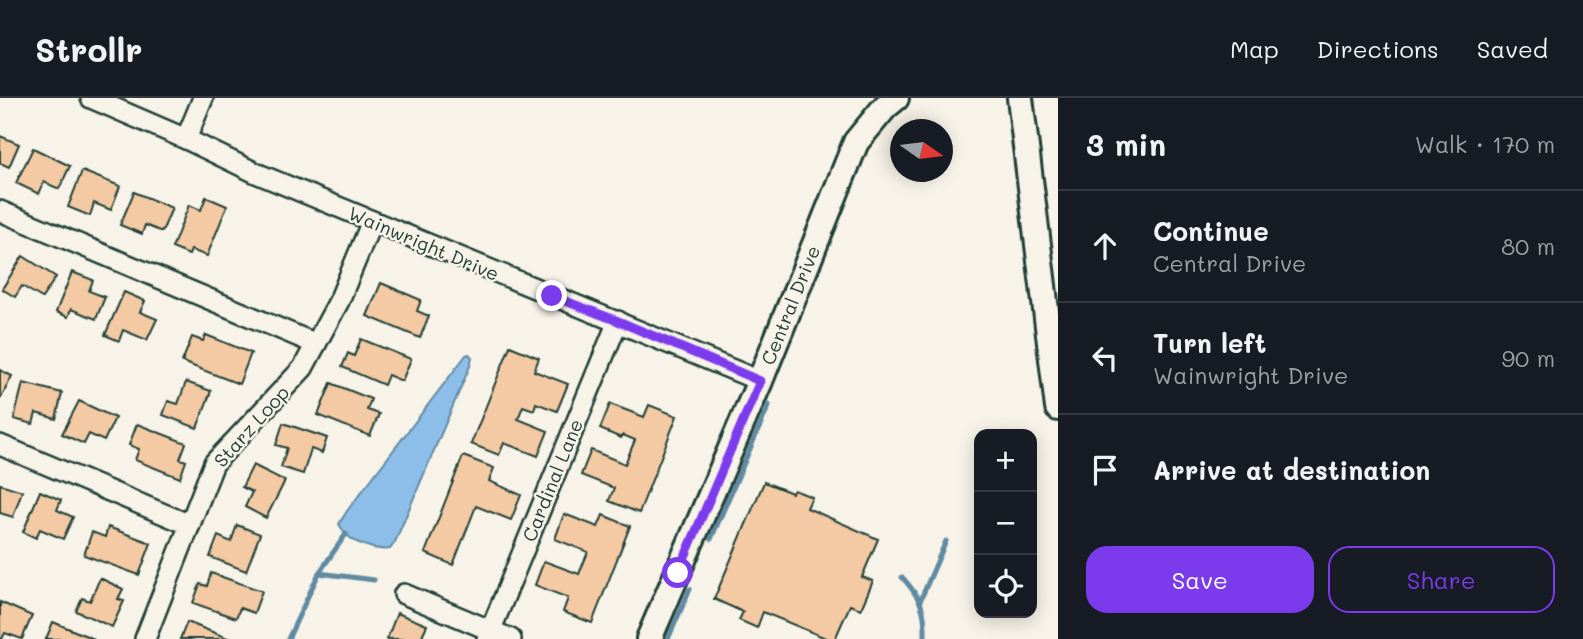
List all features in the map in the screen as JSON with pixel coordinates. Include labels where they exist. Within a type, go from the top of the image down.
[{"type":"street","name":"Wainwright Drive","points":[[91,98],[256,173],[760,381]]},
{"type":"street","points":[[186,139],[203,98]]},
{"type":"street","name":"Central Drive","points":[[649,639],[760,381],[856,142],[896,98]]},
{"type":"street","points":[[1020,98],[1058,408]]},
{"type":"street","points":[[0,211],[316,344]]},
{"type":"street","name":"Starz Loop","points":[[145,639],[214,463],[303,368],[339,301],[372,221]]},
{"type":"street","name":"Cardinal Lane","points":[[489,635],[618,321]]},
{"type":"street","points":[[0,445],[190,524]]},
{"type":"street","points":[[404,594],[489,635],[511,639]]},
{"type":"water","points":[[469,354],[472,357],[470,366],[395,542],[390,549],[379,549],[355,541],[339,524]]},
{"type":"building","points":[[0,136],[19,144],[9,167],[0,163]]},
{"type":"building","points":[[33,148],[70,166],[59,189],[44,182],[39,194],[16,183]]},
{"type":"building","points":[[82,171],[120,186],[111,210],[94,203],[90,216],[68,207]]},
{"type":"building","points":[[134,192],[172,208],[162,232],[145,225],[142,234],[120,225]]},
{"type":"building","points":[[206,197],[227,206],[207,256],[191,250],[189,255],[172,248],[189,205],[201,210]]},
{"type":"building","points":[[23,256],[56,277],[42,298],[22,286],[15,297],[2,289]]},
{"type":"building","points":[[72,272],[93,280],[89,291],[105,297],[96,319],[71,309],[68,317],[56,312]]},
{"type":"building","points":[[381,283],[421,300],[417,311],[429,316],[420,338],[367,316]]},
{"type":"building","points":[[124,292],[145,301],[140,312],[157,319],[147,340],[123,330],[119,341],[105,335]]},
{"type":"building","points":[[206,335],[251,353],[239,384],[182,362],[192,337],[203,341]]},
{"type":"building","points":[[361,339],[411,359],[402,381],[388,375],[384,385],[342,367],[348,353],[354,356]]},
{"type":"building","points":[[510,346],[539,358],[534,371],[568,384],[557,411],[536,403],[534,410],[523,406],[518,419],[548,431],[538,456],[504,443],[499,455],[471,444]]},
{"type":"building","points":[[0,370],[12,376],[1,398],[0,398]]},
{"type":"building","points":[[186,382],[211,391],[197,428],[163,415],[168,401],[178,404]]},
{"type":"building","points":[[23,383],[62,393],[56,419],[36,413],[33,424],[14,419]]},
{"type":"building","points":[[331,383],[371,399],[367,410],[379,414],[370,436],[318,415]]},
{"type":"building","points":[[79,401],[115,418],[104,441],[89,434],[84,444],[62,434]]},
{"type":"building","points":[[610,404],[644,417],[649,405],[677,416],[639,513],[609,501],[614,488],[581,475],[591,450],[625,464],[635,440],[623,435],[621,438],[600,429]]},
{"type":"building","points":[[283,423],[327,438],[322,453],[311,449],[303,474],[281,467],[287,448],[276,445]]},
{"type":"building","points":[[137,424],[186,443],[180,459],[186,461],[180,478],[135,460],[139,449],[129,445]]},
{"type":"building","points":[[463,456],[494,468],[489,481],[521,495],[511,520],[476,506],[453,565],[425,553]]},
{"type":"building","points":[[253,465],[285,481],[266,518],[245,507],[252,492],[242,487]]},
{"type":"building","points":[[764,482],[792,493],[794,490],[812,497],[807,508],[878,539],[862,577],[873,581],[861,609],[850,605],[835,639],[828,639],[763,612],[757,628],[739,620],[743,612],[714,599]]},
{"type":"building","points":[[0,484],[22,491],[13,517],[0,513]]},
{"type":"building","points":[[40,491],[61,500],[57,510],[73,517],[63,539],[40,529],[36,538],[23,532]]},
{"type":"building","points":[[564,514],[598,527],[603,515],[630,526],[592,623],[563,612],[568,598],[535,585],[544,561],[579,574],[588,552],[555,539]]},
{"type":"building","points":[[237,525],[260,534],[246,571],[210,557],[218,536],[231,542]]},
{"type":"building","points":[[108,527],[151,543],[139,575],[84,555],[92,532],[105,537]]},
{"type":"building","points":[[211,573],[262,591],[254,613],[240,608],[236,618],[193,603],[200,584],[207,586]]},
{"type":"building","points":[[100,578],[123,589],[118,599],[124,601],[112,627],[76,611],[82,598],[90,601]]},
{"type":"building","points":[[0,602],[32,616],[22,639],[5,633],[0,639]]},
{"type":"building","points":[[397,613],[427,625],[421,638],[424,639],[387,639]]},
{"type":"building","points":[[53,622],[94,639],[46,639]]},
{"type":"building","points":[[187,622],[230,639],[180,639]]},
{"type":"waterway","points":[[711,539],[769,405]]},
{"type":"waterway","points":[[319,573],[346,534]]},
{"type":"waterway","points":[[920,601],[946,541]]},
{"type":"waterway","points":[[288,639],[319,573],[374,580]]},
{"type":"waterway","points":[[902,577],[921,605],[925,639]]},
{"type":"waterway","points":[[668,639],[690,589]]},
{"type":"route","points":[[552,296],[760,381],[678,573]]}]
